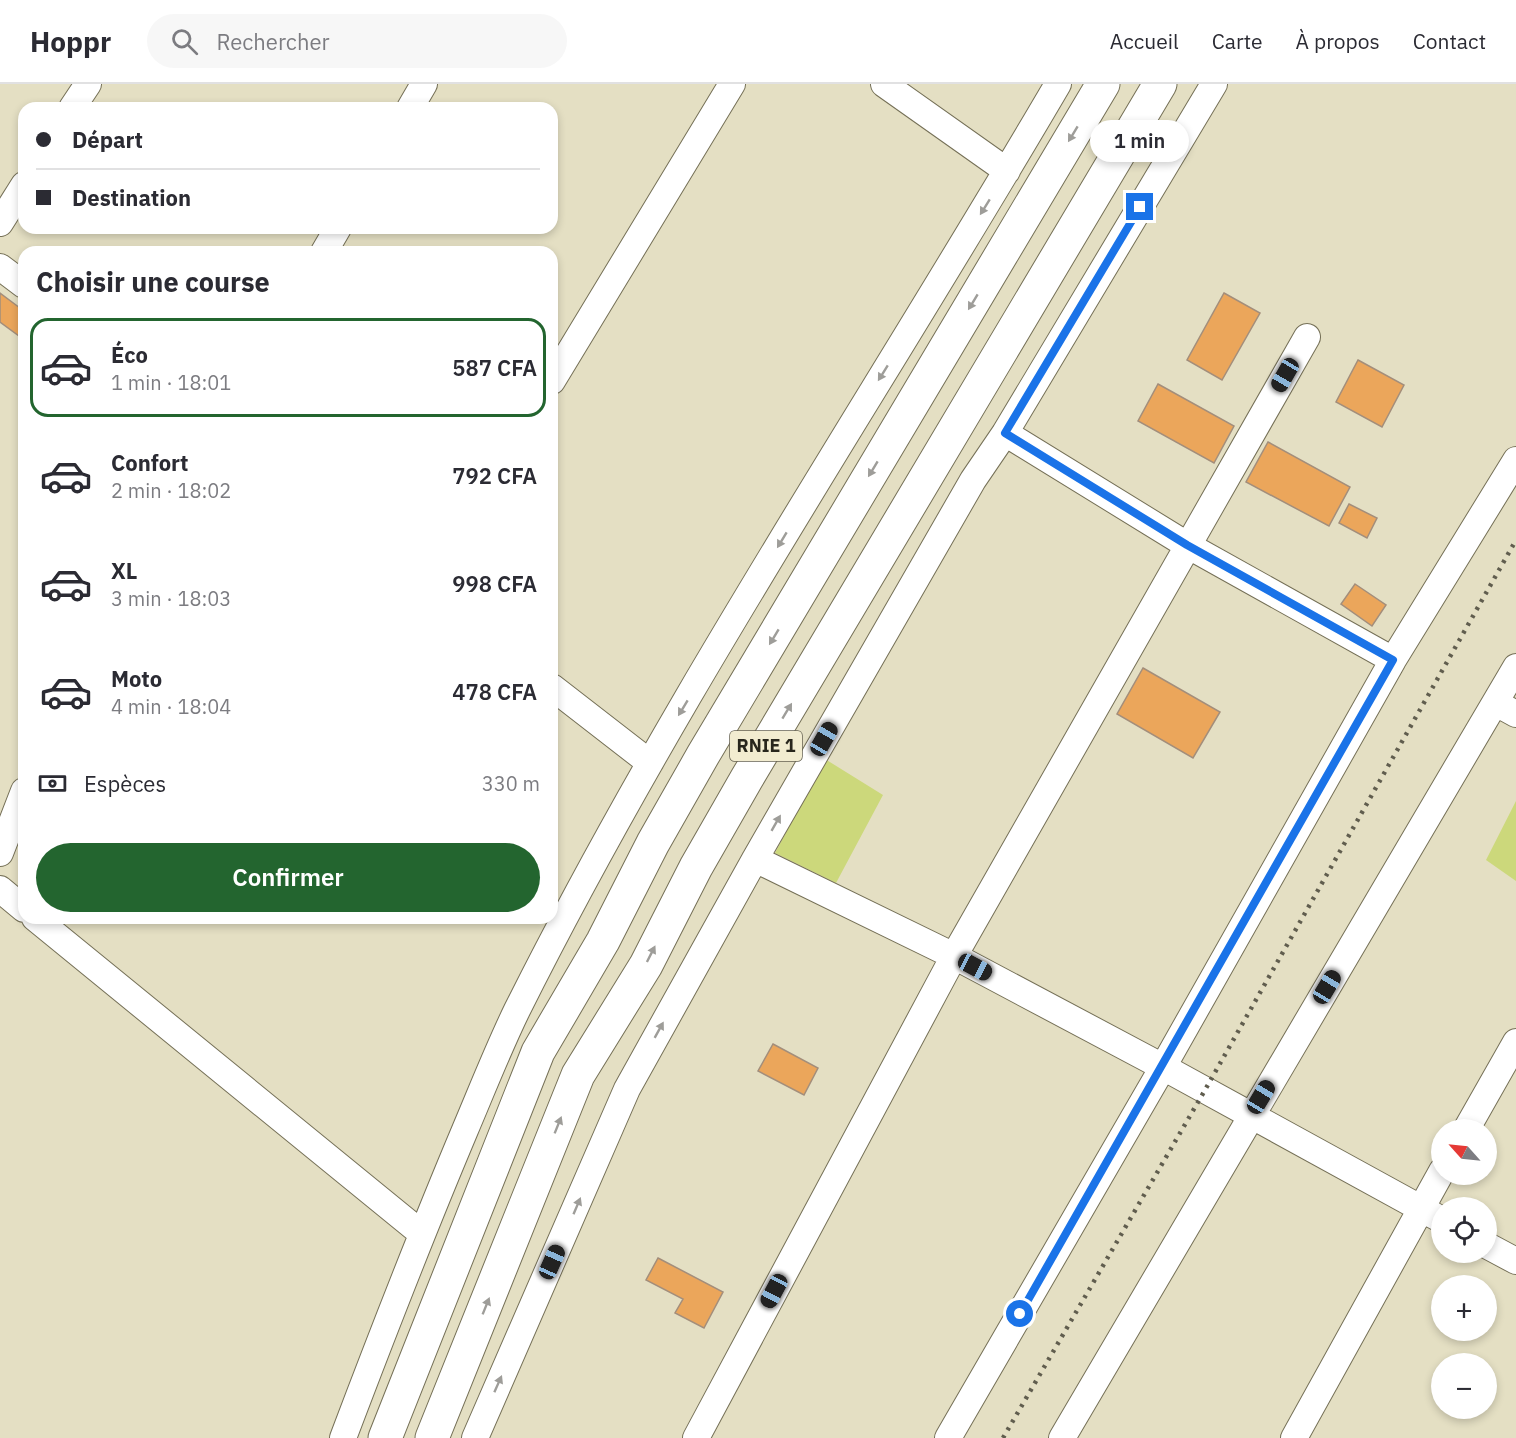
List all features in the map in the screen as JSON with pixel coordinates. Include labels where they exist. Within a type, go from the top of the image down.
[{"type":"highway","name":"RNIE 1","points":[[385,1438],[485,1192],[538,1052],[603,940],[653,843],[703,755],[1103,84]]},
{"type":"highway","name":"RNIE 1","points":[[432,1438],[578,1075],[646,965],[696,867],[747,778],[1160,84]]},
{"type":"street","points":[[76,102],[88,84]]},
{"type":"street","points":[[414,102],[424,84]]},
{"type":"street","points":[[558,371],[732,84]]},
{"type":"street","points":[[884,84],[1007,171]]},
{"type":"street","points":[[343,1438],[421,1233],[516,1012],[650,763],[859,411],[1058,84]]},
{"type":"street","points":[[481,1435],[627,1089],[755,859],[968,490],[1005,433],[1214,84]]},
{"type":"street","points":[[0,223],[18,194]]},
{"type":"street","points":[[0,267],[18,280]]},
{"type":"street","points":[[696,1438],[954,956],[1307,337]]},
{"type":"street","points":[[1005,433],[1187,545],[1393,660]]},
{"type":"street","points":[[948,1438],[1163,1067],[1393,660],[1516,460]]},
{"type":"street","points":[[1062,1438],[1250,1115],[1506,709],[1516,667]]},
{"type":"street","points":[[558,692],[650,763]]},
{"type":"street","points":[[0,854],[18,807]]},
{"type":"street","points":[[755,859],[954,956],[1431,1214],[1294,1438]]},
{"type":"street","points":[[0,889],[18,904]]},
{"type":"street","points":[[42,924],[421,1233]]},
{"type":"street","points":[[1472,1119],[1516,1042]]},
{"type":"street","points":[[1497,1251],[1516,1261]]},
{"type":"green space","points":[[825,759],[883,795],[836,883],[775,853]]},
{"type":"green space","points":[[1516,801],[1516,881],[1486,860]]},
{"type":"building","points":[[0,293],[18,306],[18,335],[0,322]]},
{"type":"building","points":[[1224,293],[1260,313],[1222,380],[1187,360]]},
{"type":"building","points":[[1358,360],[1404,385],[1382,427],[1336,402]]},
{"type":"building","points":[[1158,384],[1234,426],[1214,463],[1138,421]]},
{"type":"building","points":[[1268,442],[1350,487],[1329,526],[1246,482]]},
{"type":"building","points":[[1349,504],[1377,518],[1367,538],[1339,523]]},
{"type":"building","points":[[1355,584],[1386,605],[1372,626],[1341,604]]},
{"type":"building","points":[[1143,668],[1220,712],[1193,758],[1117,714]]},
{"type":"building","points":[[773,1044],[818,1068],[804,1095],[758,1071]]},
{"type":"building","points":[[658,1258],[723,1292],[704,1328],[675,1313],[683,1299],[646,1280]]},
{"type":"railway","points":[[1003,1438],[1205,1090],[1516,540]]},
{"type":"route","points":[[1020,1314],[1163,1067],[1393,660],[1187,545],[1005,433],[1140,207]]}]
